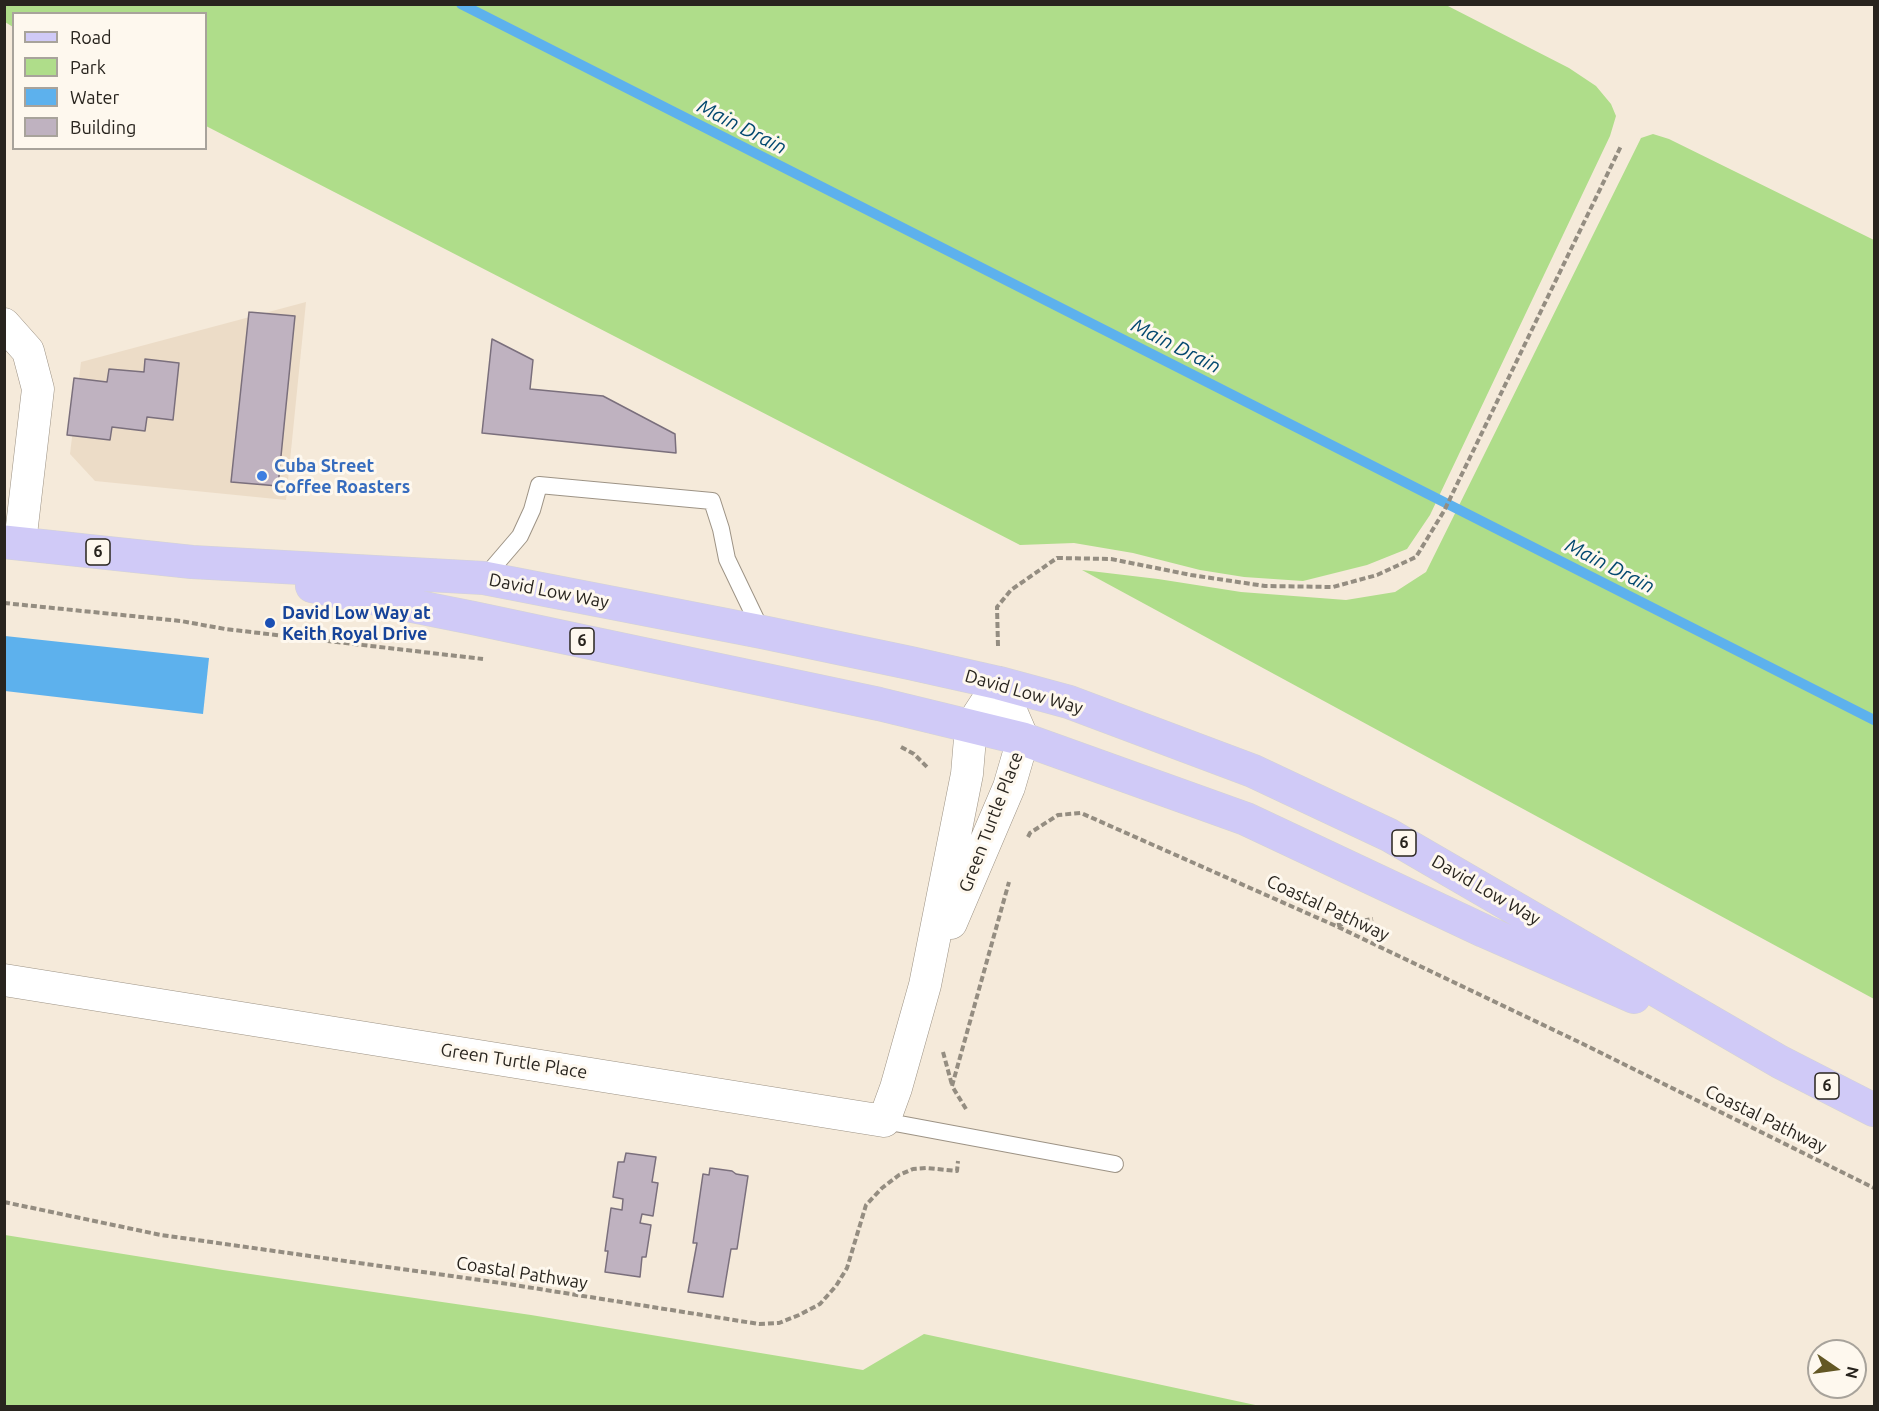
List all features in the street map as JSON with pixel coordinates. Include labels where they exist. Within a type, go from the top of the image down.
[{"type":"main road","name":"David Low Way","points":[[12,543],[192,562],[484,578],[762,632],[999,683],[1069,702],[1253,771],[1389,835],[1780,1062]]},
{"type":"main road","name":"David Low Way","points":[[192,562],[473,618],[867,701],[1023,739],[1246,819],[1484,931],[1780,1062],[1875,1110]]},
{"type":"street","points":[[4,324],[28,351],[38,389],[12,543]]},
{"type":"street","name":"Green Turtle Place","points":[[4,980],[884,1121],[896,1088],[925,985],[968,774],[971,726],[999,683]]},
{"type":"street","name":"Green Turtle Place","points":[[925,985],[1009,787],[1023,739],[999,683]]},
{"type":"lane","points":[[484,578],[520,536],[532,510],[539,485],[712,501],[722,529],[727,560],[762,632]]},
{"type":"lane","points":[[884,1121],[1115,1164]]},
{"type":"path","points":[[999,683],[997,607],[1011,590],[1057,558],[1111,559],[1191,575],[1266,586],[1333,587],[1377,575],[1416,557],[1444,511],[1621,146]]},
{"type":"path","points":[[4,603],[181,621],[225,629],[494,660]]},
{"type":"path","points":[[897,746],[914,754],[927,767]]},
{"type":"path","name":"Coastal Pathway","points":[[1024,843],[1030,833],[1058,815],[1080,813],[1336,926],[1875,1188]]},
{"type":"path","points":[[966,1109],[952,1086],[1011,875]]},
{"type":"path","name":"Coastal Pathway","points":[[4,1202],[161,1235],[508,1284],[759,1324],[779,1323],[820,1304],[836,1286],[847,1268],[866,1205],[882,1188],[899,1175],[913,1169],[957,1171]]},
{"type":"shaded area","points":[[306,302],[286,500],[95,481],[70,454],[81,362]]},
{"type":"green space","points":[[4,5],[1446,5],[1569,68],[1596,86],[1611,104],[1616,116],[1610,136],[1430,515],[1407,549],[1367,565],[1303,581],[1244,577],[1200,570],[1133,553],[1074,543],[1020,545],[207,127],[207,12],[12,12],[12,26],[5,22]]},
{"type":"green space","points":[[1653,134],[1669,139],[1874,240],[1874,999],[1082,570],[1241,592],[1346,600],[1395,592],[1426,572],[1641,138]]},
{"type":"green space","points":[[5,1235],[223,1270],[531,1315],[863,1370],[924,1334],[1260,1406],[5,1406]]},
{"type":"water","points":[[5,636],[209,658],[203,714],[5,691]]},
{"type":"building","points":[[249,312],[295,316],[278,486],[231,482]]},
{"type":"building","points":[[492,339],[533,360],[530,389],[603,396],[675,434],[676,453],[482,433]]},
{"type":"building","points":[[145,359],[179,363],[173,420],[147,417],[145,431],[112,427],[110,440],[67,435],[74,378],[107,382],[109,369],[144,372]]},
{"type":"building","points":[[626,1153],[656,1157],[652,1182],[658,1183],[653,1216],[642,1214],[640,1223],[651,1225],[646,1257],[642,1257],[640,1277],[605,1272],[608,1251],[605,1251],[611,1208],[622,1210],[623,1199],[613,1197],[618,1162],[624,1162]]},
{"type":"building","points":[[710,1168],[748,1176],[737,1249],[731,1249],[723,1297],[688,1292],[697,1243],[693,1243],[703,1174],[709,1175]]},
{"type":"waterway","name":"Main Drain","points":[[461,4],[1874,720]]},
{"type":"place","name":"Cuba Street Coffee Roasters","points":[[262,476]]},
{"type":"place","name":"David Low Way at Keith Royal Drive","points":[[270,623]]}]
